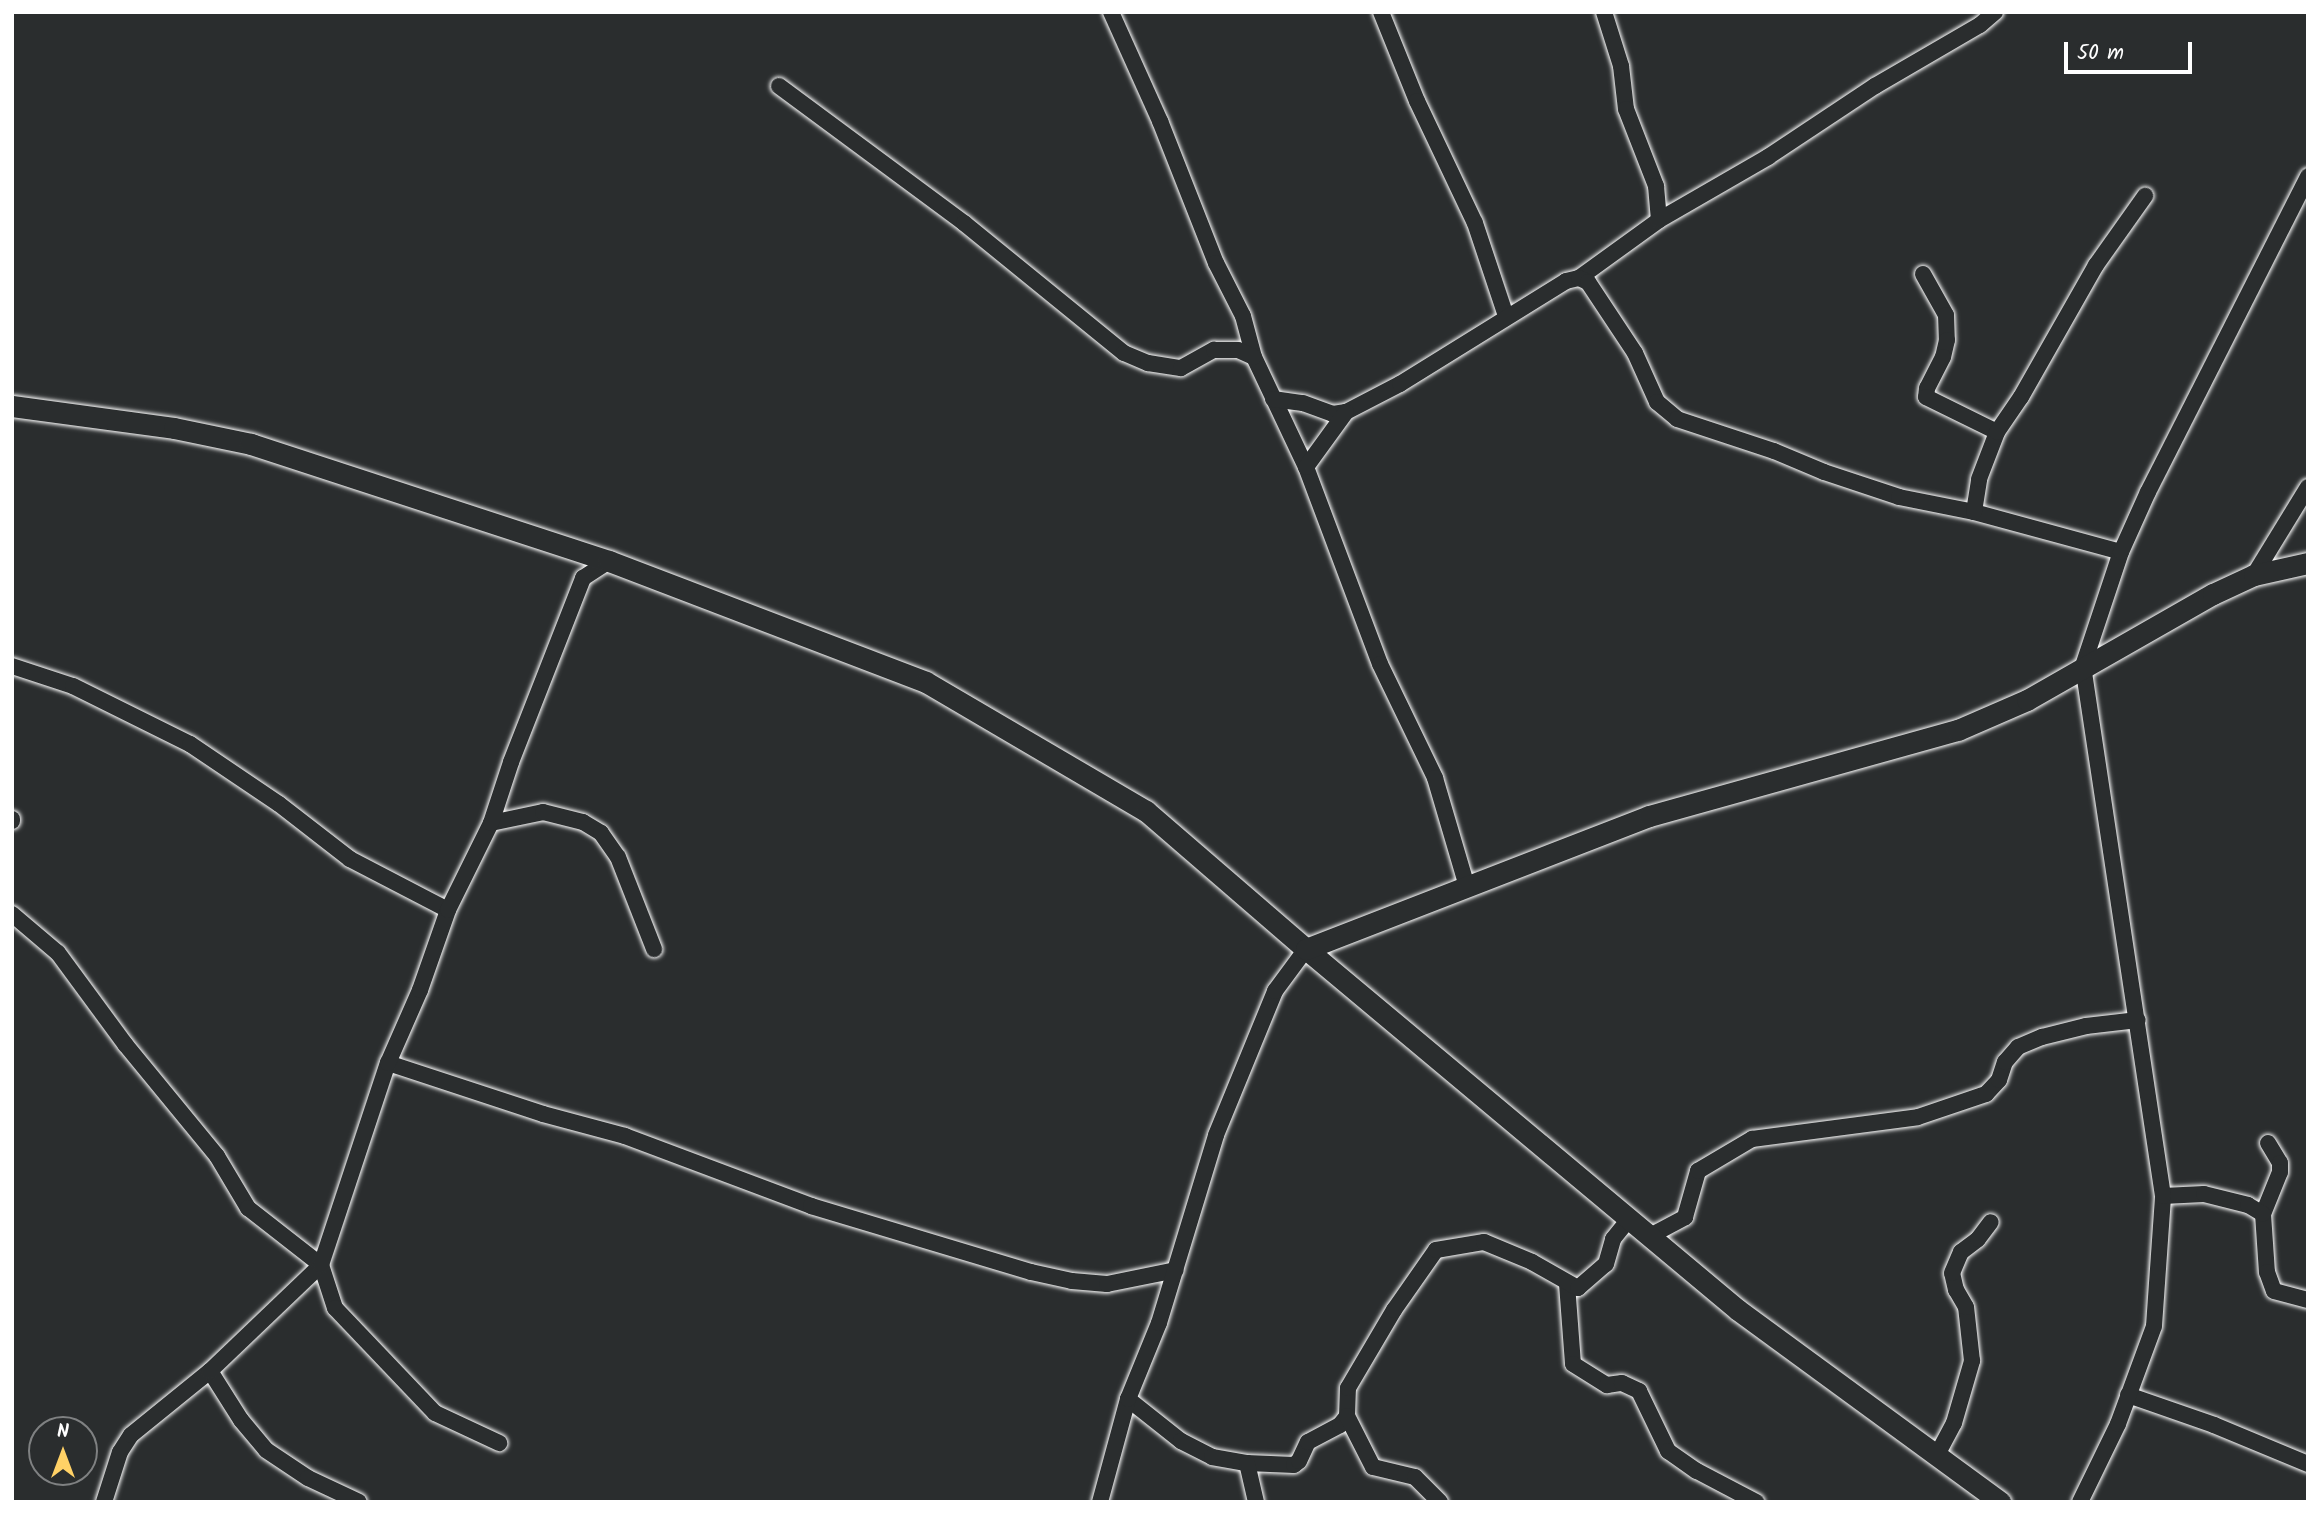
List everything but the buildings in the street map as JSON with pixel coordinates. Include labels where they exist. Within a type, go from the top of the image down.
[{"type":"main road","points":[[12,406],[174,428],[251,443],[609,561],[926,682],[1146,810],[1306,949],[1738,1310],[1938,1453],[2000,1502]]},
{"type":"main road","points":[[1306,949],[1649,816],[1958,730],[2027,700],[2083,666],[2254,575],[2308,563]]},
{"type":"street","points":[[1111,12],[1160,121],[1216,263],[1242,316],[1254,357],[1306,467],[1380,664],[1435,778],[1467,887]]},
{"type":"street","points":[[1381,12],[1417,101],[1475,223],[1506,316]]},
{"type":"street","points":[[1604,12],[1621,66],[1626,110],[1656,186],[1659,220]]},
{"type":"street","points":[[1273,399],[1303,403],[1334,414],[1346,412],[1400,384],[1506,316],[1566,281],[1579,278],[1659,220],[1768,157],[1875,86],[1980,24],[1995,12]]},
{"type":"street","points":[[779,86],[964,223],[1124,353],[1148,363],[1181,368],[1214,350],[1238,350],[1254,357]]},
{"type":"street","points":[[2080,1502],[2118,1424],[2154,1326],[2162,1196],[2138,1020],[2083,666],[2121,552],[2148,492],[2308,176]]},
{"type":"street","points":[[1975,512],[1979,479],[1997,432],[2021,397],[2096,265],[2145,196]]},
{"type":"street","points":[[1923,274],[1946,315],[1947,340],[1943,358],[1927,388],[1926,397],[1997,432]]},
{"type":"street","points":[[1579,278],[1588,282],[1635,353],[1657,402],[1677,419],[1899,497],[1975,512],[2121,552]]},
{"type":"street","points":[[1306,467],[1346,412]]},
{"type":"street","points":[[2254,575],[2308,487]]},
{"type":"street","points":[[104,1502],[120,1452],[131,1435],[210,1371],[320,1265],[330,1243],[388,1063],[421,990],[448,910],[491,823],[515,750],[583,578],[609,561]]},
{"type":"street","points":[[12,666],[73,685],[190,744],[279,804],[350,859],[448,910]]},
{"type":"street","points":[[491,823],[543,813],[583,822],[601,833],[618,856],[654,948]]},
{"type":"street","points":[[12,914],[58,953],[125,1044],[217,1156],[248,1208],[320,1265],[335,1308],[435,1413],[499,1443]]},
{"type":"street","points":[[1100,1502],[1128,1399],[1159,1323],[1216,1135],[1275,991],[1306,949]]},
{"type":"street","points":[[1650,1236],[1685,1217],[1698,1171],[1752,1139],[1918,1117],[1986,1094],[1999,1080],[2005,1062],[2018,1047],[2042,1037],[2086,1026],[2138,1020]]},
{"type":"street","points":[[388,1063],[543,1114],[625,1136],[811,1206],[1031,1272],[1072,1282],[1107,1284],[1176,1269]]},
{"type":"street","points":[[2269,1143],[2280,1163],[2280,1172],[2263,1214],[2267,1272],[2274,1291],[2308,1300]]},
{"type":"street","points":[[2162,1196],[2204,1194],[2248,1205],[2263,1214]]},
{"type":"street","points":[[1440,1502],[1415,1477],[1373,1467],[1347,1416],[1348,1388],[1394,1310],[1436,1250],[1484,1242],[1532,1262],[1578,1288],[1606,1264],[1613,1239],[1629,1219]]},
{"type":"street","points":[[1938,1453],[1954,1423],[1972,1361],[1966,1307],[1956,1290],[1952,1273],[1961,1252],[1978,1239],[1991,1222]]},
{"type":"street","points":[[1567,1284],[1573,1364],[1606,1385],[1622,1383],[1639,1391],[1668,1451],[1697,1471],[1756,1502]]},
{"type":"street","points":[[210,1371],[265,1450],[308,1478],[359,1502]]},
{"type":"street","points":[[2128,1395],[2214,1425],[2307,1466]]},
{"type":"street","points":[[1128,1399],[1181,1441],[1212,1457],[1247,1463],[1293,1465],[1299,1461],[1308,1442],[1340,1425],[1347,1416]]},
{"type":"street","points":[[1247,1463],[1256,1502]]}]
